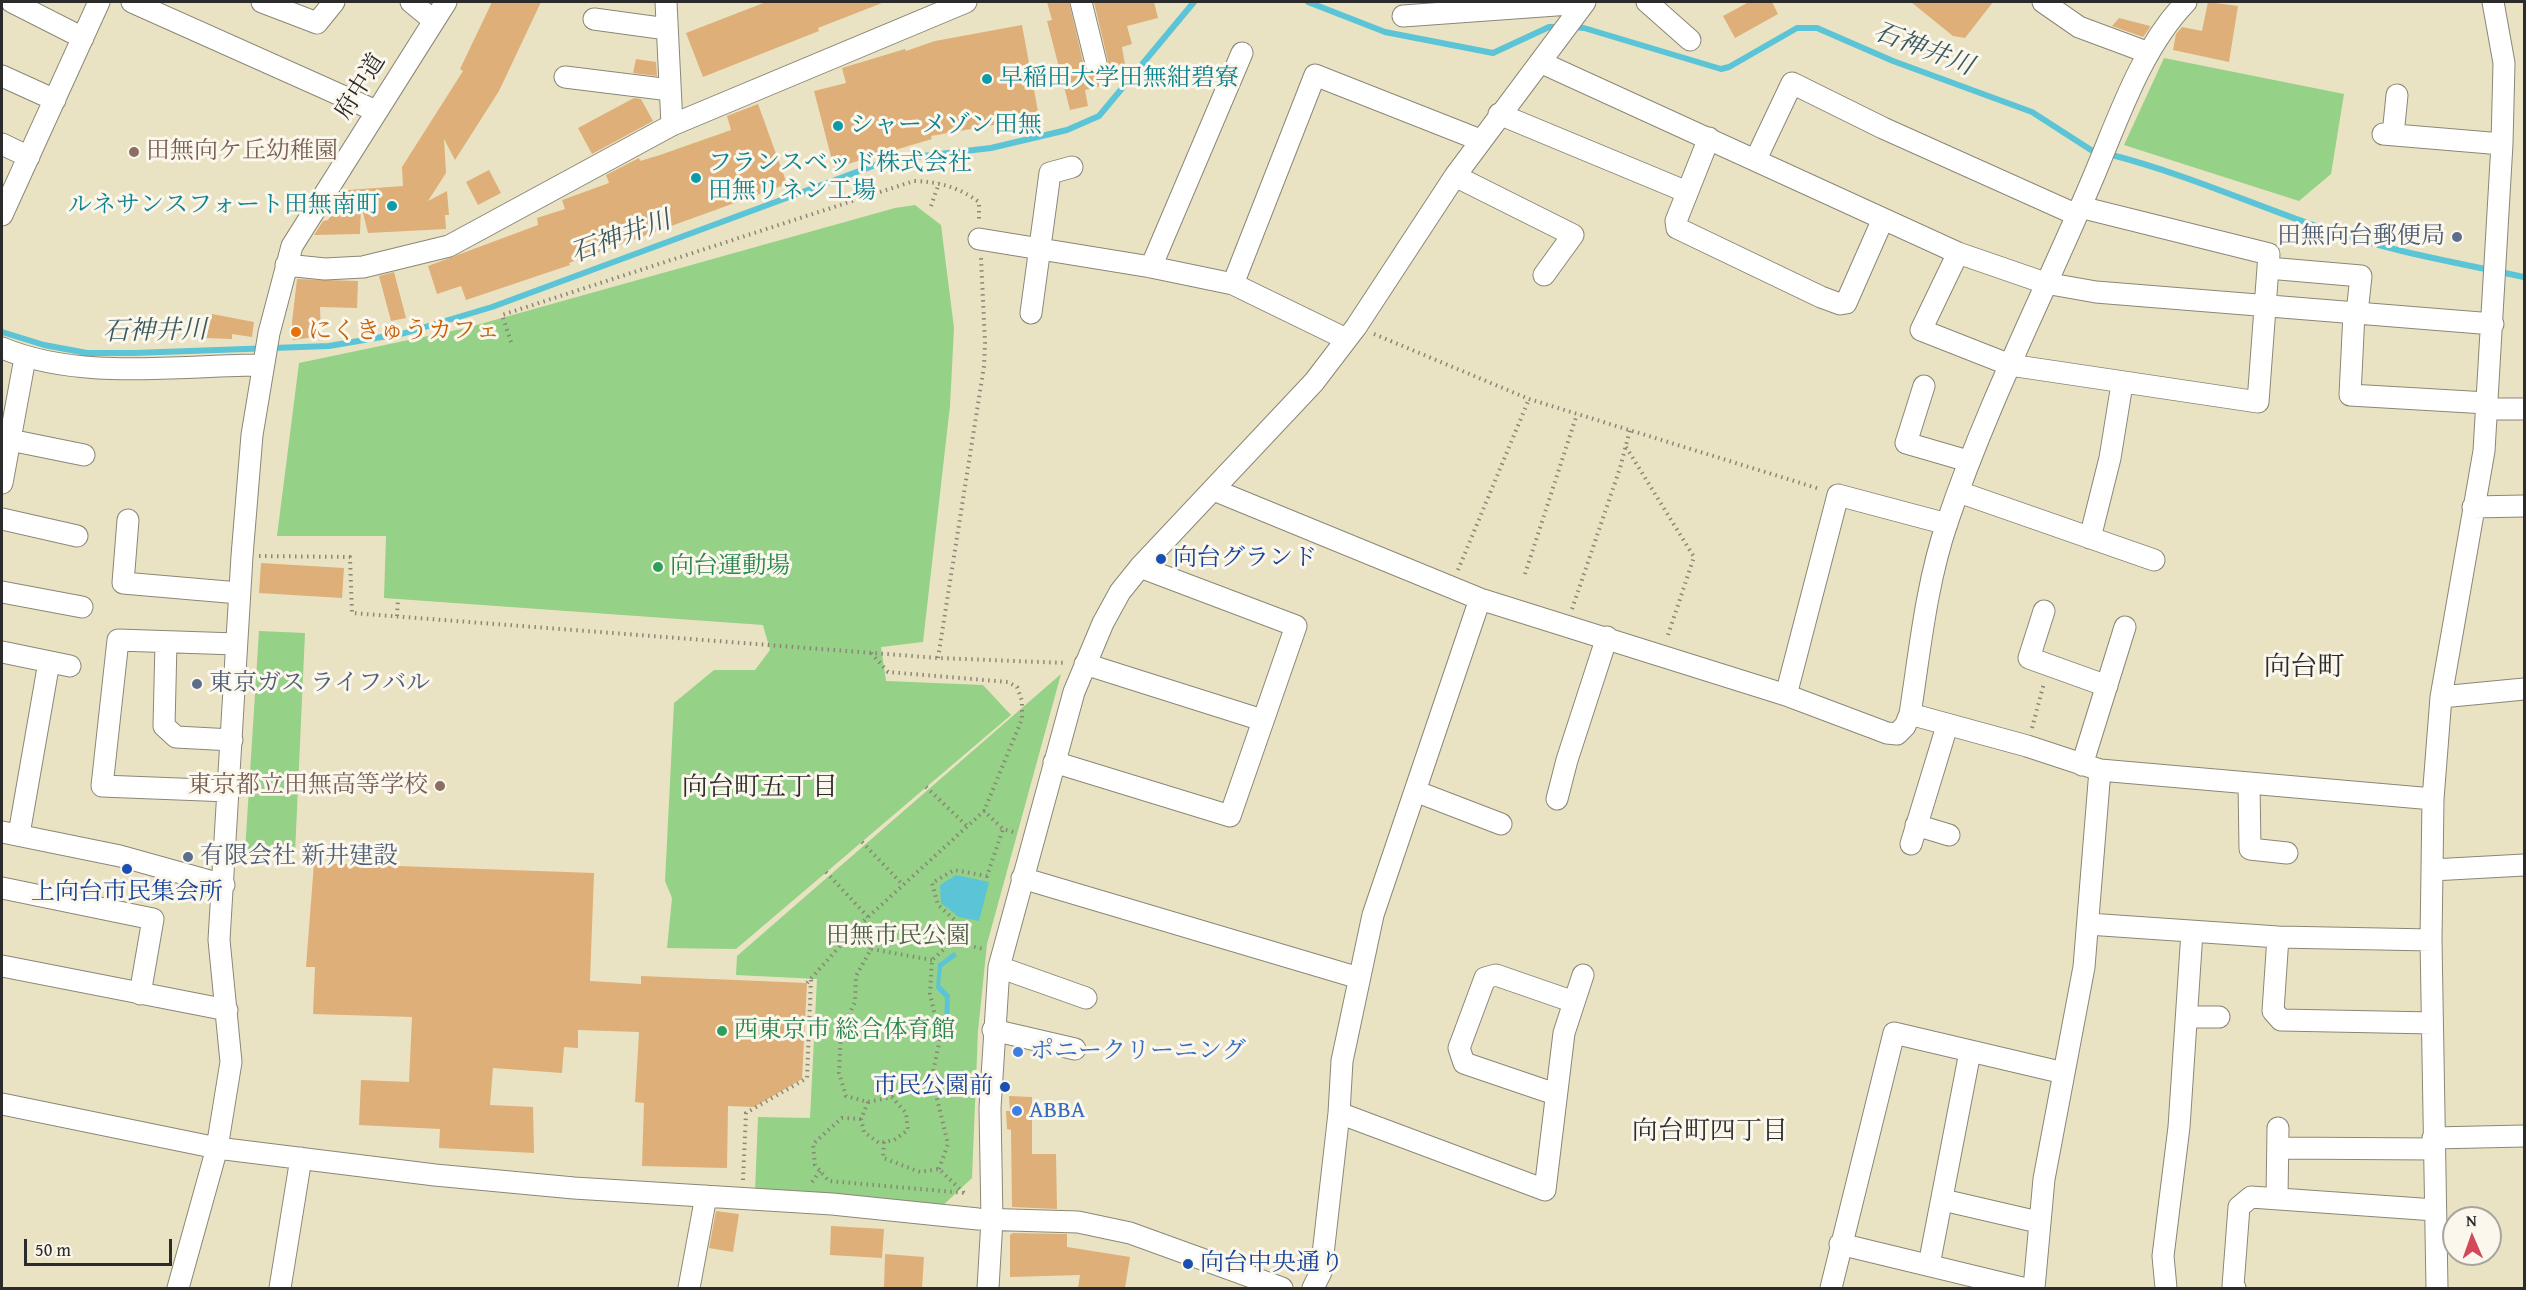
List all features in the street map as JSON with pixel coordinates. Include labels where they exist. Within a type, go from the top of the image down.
[{"type":"street","points":[[12,2],[83,38]]},
{"type":"street","points":[[2,215],[99,2]]},
{"type":"street","points":[[132,2],[376,111]]},
{"type":"street","points":[[262,2],[317,23],[334,2]]},
{"type":"street","points":[[411,2],[434,21]]},
{"type":"street","name":"府中道","points":[[178,1288],[218,1148],[231,1062],[219,940],[242,556],[252,435],[269,333],[292,246],[446,2]]},
{"type":"street","points":[[666,2],[672,124]]},
{"type":"street","points":[[286,265],[325,268],[363,267],[449,246],[672,124],[784,82],[966,2]]},
{"type":"street","points":[[1082,2],[1096,63]]},
{"type":"street","points":[[1647,2],[1690,40]]},
{"type":"street","points":[[2043,2],[2079,27],[2150,53]]},
{"type":"street","points":[[1214,490],[1480,599],[1567,624],[1786,694],[1887,733],[1897,734],[1905,726],[1910,714],[1927,601],[1947,524],[1968,461],[2045,283],[2150,53],[2169,19],[2186,2]]},
{"type":"street","points":[[2437,1288],[2431,940],[2433,799],[2440,697],[2484,451],[2493,324],[2504,63],[2493,2]]},
{"type":"street","points":[[1403,16],[1581,6]]},
{"type":"street","points":[[988,1288],[992,1220],[990,1108],[993,1030],[1000,960],[1054,762],[1084,664],[1120,592],[1140,567],[1314,382],[1351,333],[1480,140],[1581,6]]},
{"type":"street","points":[[594,19],[667,29]]},
{"type":"street","points":[[1151,267],[1242,53]]},
{"type":"street","points":[[1540,62],[1958,253],[2045,283],[2096,292],[2493,324]]},
{"type":"street","points":[[1233,284],[1315,75],[1480,140]]},
{"type":"street","points":[[2,76],[55,100]]},
{"type":"street","points":[[565,77],[670,90]]},
{"type":"street","points":[[1756,159],[1792,83],[1894,132],[2079,211],[2269,255],[2258,402],[2122,384],[2010,365],[1921,330],[1958,253]]},
{"type":"street","points":[[2397,95],[2388,134],[2502,144]]},
{"type":"street","points":[[1499,114],[1687,192]]},
{"type":"street","points":[[1709,138],[1676,221],[1677,228],[1821,297],[1840,304],[1846,303],[1883,219]]},
{"type":"street","points":[[2,144],[29,157]]},
{"type":"street","points":[[1031,313],[1050,174],[1072,167]]},
{"type":"street","points":[[1455,176],[1573,235],[1544,275]]},
{"type":"street","points":[[980,239],[1151,267],[1233,284],[1351,333]]},
{"type":"street","points":[[2268,268],[2361,276],[2350,395],[2524,409]]},
{"type":"street","points":[[2,348],[25,358],[83,369],[264,363]]},
{"type":"street","points":[[2,483],[25,358]]},
{"type":"street","points":[[2090,538],[2110,458],[2122,384]]},
{"type":"street","points":[[1924,386],[1906,443],[1968,461]]},
{"type":"street","points":[[10,440],[84,455]]},
{"type":"street","points":[[1959,492],[2154,560]]},
{"type":"street","points":[[1786,694],[1838,495],[1947,524]]},
{"type":"street","points":[[2473,507],[2524,506]]},
{"type":"street","points":[[2,519],[77,536]]},
{"type":"street","points":[[128,520],[123,584],[239,593]]},
{"type":"street","points":[[1054,762],[1230,816],[1296,626],[1140,567]]},
{"type":"street","points":[[2,592],[82,607]]},
{"type":"street","points":[[1313,1288],[1321,1272],[1339,1113],[1342,1061],[1373,915],[1480,599]]},
{"type":"street","points":[[2044,610],[2030,658],[2107,686]]},
{"type":"street","points":[[2034,1288],[2038,1222],[2044,1179],[2084,967],[2088,924],[2091,767],[2107,686],[2124,627]]},
{"type":"street","points":[[1557,799],[1567,760],[1607,637]]},
{"type":"street","points":[[229,791],[102,786],[118,640],[236,644]]},
{"type":"street","points":[[166,643],[164,726],[176,737],[232,740]]},
{"type":"street","points":[[2,652],[70,666]]},
{"type":"street","points":[[49,662],[10,833],[120,855],[224,885]]},
{"type":"street","points":[[1084,664],[1262,720]]},
{"type":"street","points":[[2440,697],[2524,689]]},
{"type":"street","points":[[1910,714],[1947,726],[2027,746],[2091,767],[2433,799]]},
{"type":"street","points":[[1947,726],[1914,834],[1949,835]]},
{"type":"street","points":[[2249,783],[2250,849],[2287,854]]},
{"type":"street","points":[[1415,791],[1501,824]]},
{"type":"street","points":[[2432,870],[2524,865]]},
{"type":"street","points":[[1022,878],[1359,978]]},
{"type":"street","points":[[2,888],[153,919],[140,994]]},
{"type":"street","points":[[2088,924],[2278,937],[2431,940]]},
{"type":"street","points":[[2166,1288],[2163,1256],[2179,1126],[2192,932]]},
{"type":"street","points":[[2278,937],[2273,1011],[2281,1020],[2432,1023]]},
{"type":"street","points":[[1000,960],[1086,998]]},
{"type":"street","points":[[2,966],[227,1010]]},
{"type":"street","points":[[1555,1094],[1464,1063],[1459,1048],[1485,978],[1496,975],[1574,1002]]},
{"type":"street","points":[[1339,1113],[1545,1190],[1564,1033],[1583,975]]},
{"type":"street","points":[[2187,1017],[2219,1017]]},
{"type":"street","points":[[993,1030],[1075,1049]]},
{"type":"street","points":[[1831,1288],[1840,1244],[1894,1033],[2064,1073]]},
{"type":"street","points":[[1929,1265],[1970,1052]]},
{"type":"street","points":[[2,1104],[218,1148],[435,1175],[832,1204],[992,1220],[1078,1222],[1130,1233],[1282,1288]]},
{"type":"street","points":[[2277,1197],[2278,1138],[2433,1143],[2524,1136]]},
{"type":"street","points":[[280,1288],[301,1158]]},
{"type":"street","points":[[690,1288],[706,1196]]},
{"type":"street","points":[[2235,1288],[2233,1286],[2239,1207],[2251,1197],[2277,1197],[2435,1210]]},
{"type":"street","points":[[1943,1200],[2038,1222]]},
{"type":"street","points":[[1840,1244],[2022,1288]]},
{"type":"path","points":[[511,342],[502,315],[914,181],[939,183],[960,189],[980,202],[986,343],[984,366],[938,658]]},
{"type":"path","points":[[931,206],[939,183]]},
{"type":"path","points":[[1351,333],[1529,399],[1838,495]]},
{"type":"path","points":[[1450,587],[1529,399]]},
{"type":"path","points":[[1525,574],[1577,414]]},
{"type":"path","points":[[1567,624],[1630,430]]},
{"type":"path","points":[[1626,447],[1694,557],[1662,655]]},
{"type":"path","points":[[242,556],[350,557],[352,613],[938,658],[1084,664]]},
{"type":"path","points":[[397,616],[398,599]]},
{"type":"path","points":[[807,983],[855,929],[984,811],[1022,719],[1022,701],[1017,687],[1008,682],[888,672],[871,652]]},
{"type":"path","points":[[2027,746],[2049,665]]},
{"type":"path","points":[[926,787],[967,826]]},
{"type":"path","points":[[984,811],[1003,829],[1033,838]]},
{"type":"path","points":[[939,1169],[948,1144],[932,1078],[940,1038],[930,994],[932,960],[952,942],[956,921],[938,905],[932,883],[954,870],[987,876],[1003,829]]},
{"type":"path","points":[[862,842],[903,885]]},
{"type":"path","points":[[826,873],[868,917]]},
{"type":"path","points":[[855,929],[871,949],[932,960]]},
{"type":"path","points":[[952,942],[1000,960]]},
{"type":"path","points":[[868,1102],[861,1119],[864,1132],[879,1143],[894,1140],[908,1130],[906,1113],[892,1097],[868,1102],[846,1096],[839,1073],[841,1032],[855,1002],[856,975],[871,949]]},
{"type":"path","points":[[742,1199],[746,1113],[807,1078],[811,979]]},
{"type":"path","points":[[861,1119],[842,1118],[813,1144],[815,1165],[829,1181],[964,1193]]},
{"type":"path","points":[[884,1142],[883,1158],[920,1172],[939,1169]]},
{"type":"path","points":[[939,1169],[970,1199]]},
{"type":"green space","points":[[2164,58],[2344,94],[2331,174],[2299,201],[2124,145]]},
{"type":"green space","name":"向台運動場","points":[[915,205],[941,225],[954,328],[950,406],[923,642],[881,647],[886,681],[983,685],[1011,715],[736,949],[667,948],[672,898],[665,881],[674,703],[714,670],[755,670],[770,650],[763,625],[384,598],[386,536],[277,536],[299,363],[466,328],[895,208]]},
{"type":"green space","points":[[259,631],[305,633],[295,853],[245,851]]},
{"type":"green space","name":"田無市民公園","points":[[1061,674],[987,944],[978,1031],[972,1178],[937,1211],[755,1192],[758,1117],[810,1118],[817,979],[736,975],[737,956]]},
{"type":"water","points":[[956,875],[989,882],[979,921],[959,917],[941,903],[940,885]]},
{"type":"water","points":[[954,952],[957,956],[942,967],[940,985],[950,995],[949,1025],[944,1024],[945,998],[936,988],[938,964]]},
{"type":"building","points":[[492,2],[541,2],[499,91],[455,160],[444,139],[446,173],[428,201],[447,191],[449,215],[445,215],[446,229],[368,233],[361,205],[360,234],[314,235],[323,221],[328,220],[348,190],[403,186],[402,167],[463,71],[460,69]]},
{"type":"building","points":[[766,2],[882,3],[818,28],[819,31],[703,77],[686,33]]},
{"type":"building","points":[[1047,2],[1069,2],[1084,66],[1093,75],[1104,73],[1108,61],[1094,2],[1154,2],[1158,18],[1127,26],[1132,44],[1122,47],[1125,65],[1117,67],[1118,72],[1108,75],[1110,84],[1085,90],[1088,106],[1070,110],[1047,21],[1052,20]]},
{"type":"building","points":[[1749,2],[1772,2],[1778,14],[1735,38],[1723,16]]},
{"type":"building","points":[[1911,2],[1993,2],[1965,38],[1953,36]]},
{"type":"building","points":[[2208,2],[2238,6],[2229,62],[2173,50],[2176,34],[2182,27],[2202,31]]},
{"type":"building","points":[[2119,18],[2150,26],[2143,37],[2112,26]]},
{"type":"building","points":[[1022,25],[1039,117],[931,136],[932,139],[834,168],[814,91],[846,83],[842,68],[935,41]]},
{"type":"building","points":[[636,59],[656,62],[657,76],[633,73]]},
{"type":"building","points":[[634,98],[641,99],[653,121],[592,154],[578,128]]},
{"type":"building","name":"フランスベッド株式会社 田無リネン工場","points":[[758,104],[787,184],[569,263],[570,265],[466,300],[461,286],[437,294],[428,266],[538,225],[537,218],[565,209],[562,200],[609,183],[606,175],[639,158],[640,161],[660,155],[731,130],[727,116]]},
{"type":"building","points":[[489,170],[501,193],[478,205],[466,182]]},
{"type":"building","points":[[394,272],[406,318],[391,321],[379,276]]},
{"type":"building","points":[[297,279],[358,281],[357,308],[320,307],[321,336],[293,340],[292,322]]},
{"type":"building","points":[[212,314],[254,322],[252,337],[232,334],[232,339],[206,338]]},
{"type":"building","points":[[261,563],[344,568],[342,598],[259,593]]},
{"type":"building","points":[[314,863],[594,873],[590,981],[641,984],[641,976],[807,983],[802,1079],[754,1107],[728,1106],[727,1168],[642,1166],[644,1103],[635,1102],[639,1032],[578,1030],[578,1048],[564,1047],[562,1073],[493,1068],[490,1105],[533,1107],[534,1153],[439,1148],[440,1129],[359,1125],[361,1080],[409,1082],[412,1017],[313,1014],[315,967],[306,967]]},
{"type":"building","points":[[1009,1096],[1032,1097],[1032,1154],[1056,1154],[1057,1209],[1012,1207],[1011,1130],[1007,1129],[1006,1111],[1010,1111]]},
{"type":"building","points":[[716,1211],[739,1214],[733,1252],[709,1248]]},
{"type":"building","points":[[831,1226],[884,1229],[882,1258],[830,1255]]},
{"type":"building","points":[[1013,1233],[1067,1234],[1067,1247],[1130,1257],[1125,1288],[1078,1288],[1080,1275],[1010,1277],[1010,1235]]},
{"type":"building","points":[[885,1254],[924,1257],[922,1288],[884,1288]]},
{"type":"waterway","name":"石神井川","points":[[2,332],[44,345],[87,353],[329,346],[405,333],[492,307],[889,160],[991,148],[1067,130],[1099,116],[1194,2]]},
{"type":"waterway","name":"石神井川","points":[[1308,2],[1385,32],[1493,53],[1549,27],[1560,27]]},
{"type":"waterway","name":"石神井川","points":[[1573,27],[1584,28],[1721,69],[1729,67],[1797,28],[1817,28],[1893,61],[2032,112],[2091,150],[2098,152]]},
{"type":"waterway","name":"石神井川","points":[[2108,154],[2190,179],[2349,237],[2424,256],[2524,277]]},
{"type":"place","name":"早稲田大学田無紺碧寮","points":[[987,79]]},
{"type":"place","name":"シャーメゾン田無","points":[[838,126]]},
{"type":"place","name":"田無向ケ丘幼稚園","points":[[134,152]]},
{"type":"place","name":"フランスベッド株式会社 田無リネン工場","points":[[696,178]]},
{"type":"place","name":"ルネサンスフォート田無南町","points":[[392,206]]},
{"type":"place","name":"田無向台郵便局","points":[[2457,237]]},
{"type":"place","name":"にくきゅうカフェ","points":[[296,332]]},
{"type":"place","name":"向台グランド","points":[[1161,559]]},
{"type":"place","name":"向台運動場","points":[[658,567]]},
{"type":"place","name":"東京ガス ライフバル","points":[[197,684]]},
{"type":"place","name":"東京都立田無高等学校","points":[[440,786]]},
{"type":"place","name":"有限会社 新井建設","points":[[188,857]]},
{"type":"place","name":"上向台市民集会所","points":[[127,869]]},
{"type":"place","name":"西東京市 総合体育館","points":[[722,1031]]},
{"type":"place","name":"ポニークリーニング","points":[[1018,1052]]},
{"type":"place","name":"市民公園前","points":[[1005,1087]]},
{"type":"place","name":"ABBA","points":[[1017,1111]]},
{"type":"place","name":"向台中央通り","points":[[1188,1264]]},
{"type":"district","name":"向台町","points":[[2304,668]]},
{"type":"district","name":"向台町五丁目","points":[[760,788]]},
{"type":"district","name":"向台町四丁目","points":[[1710,1132]]}]
